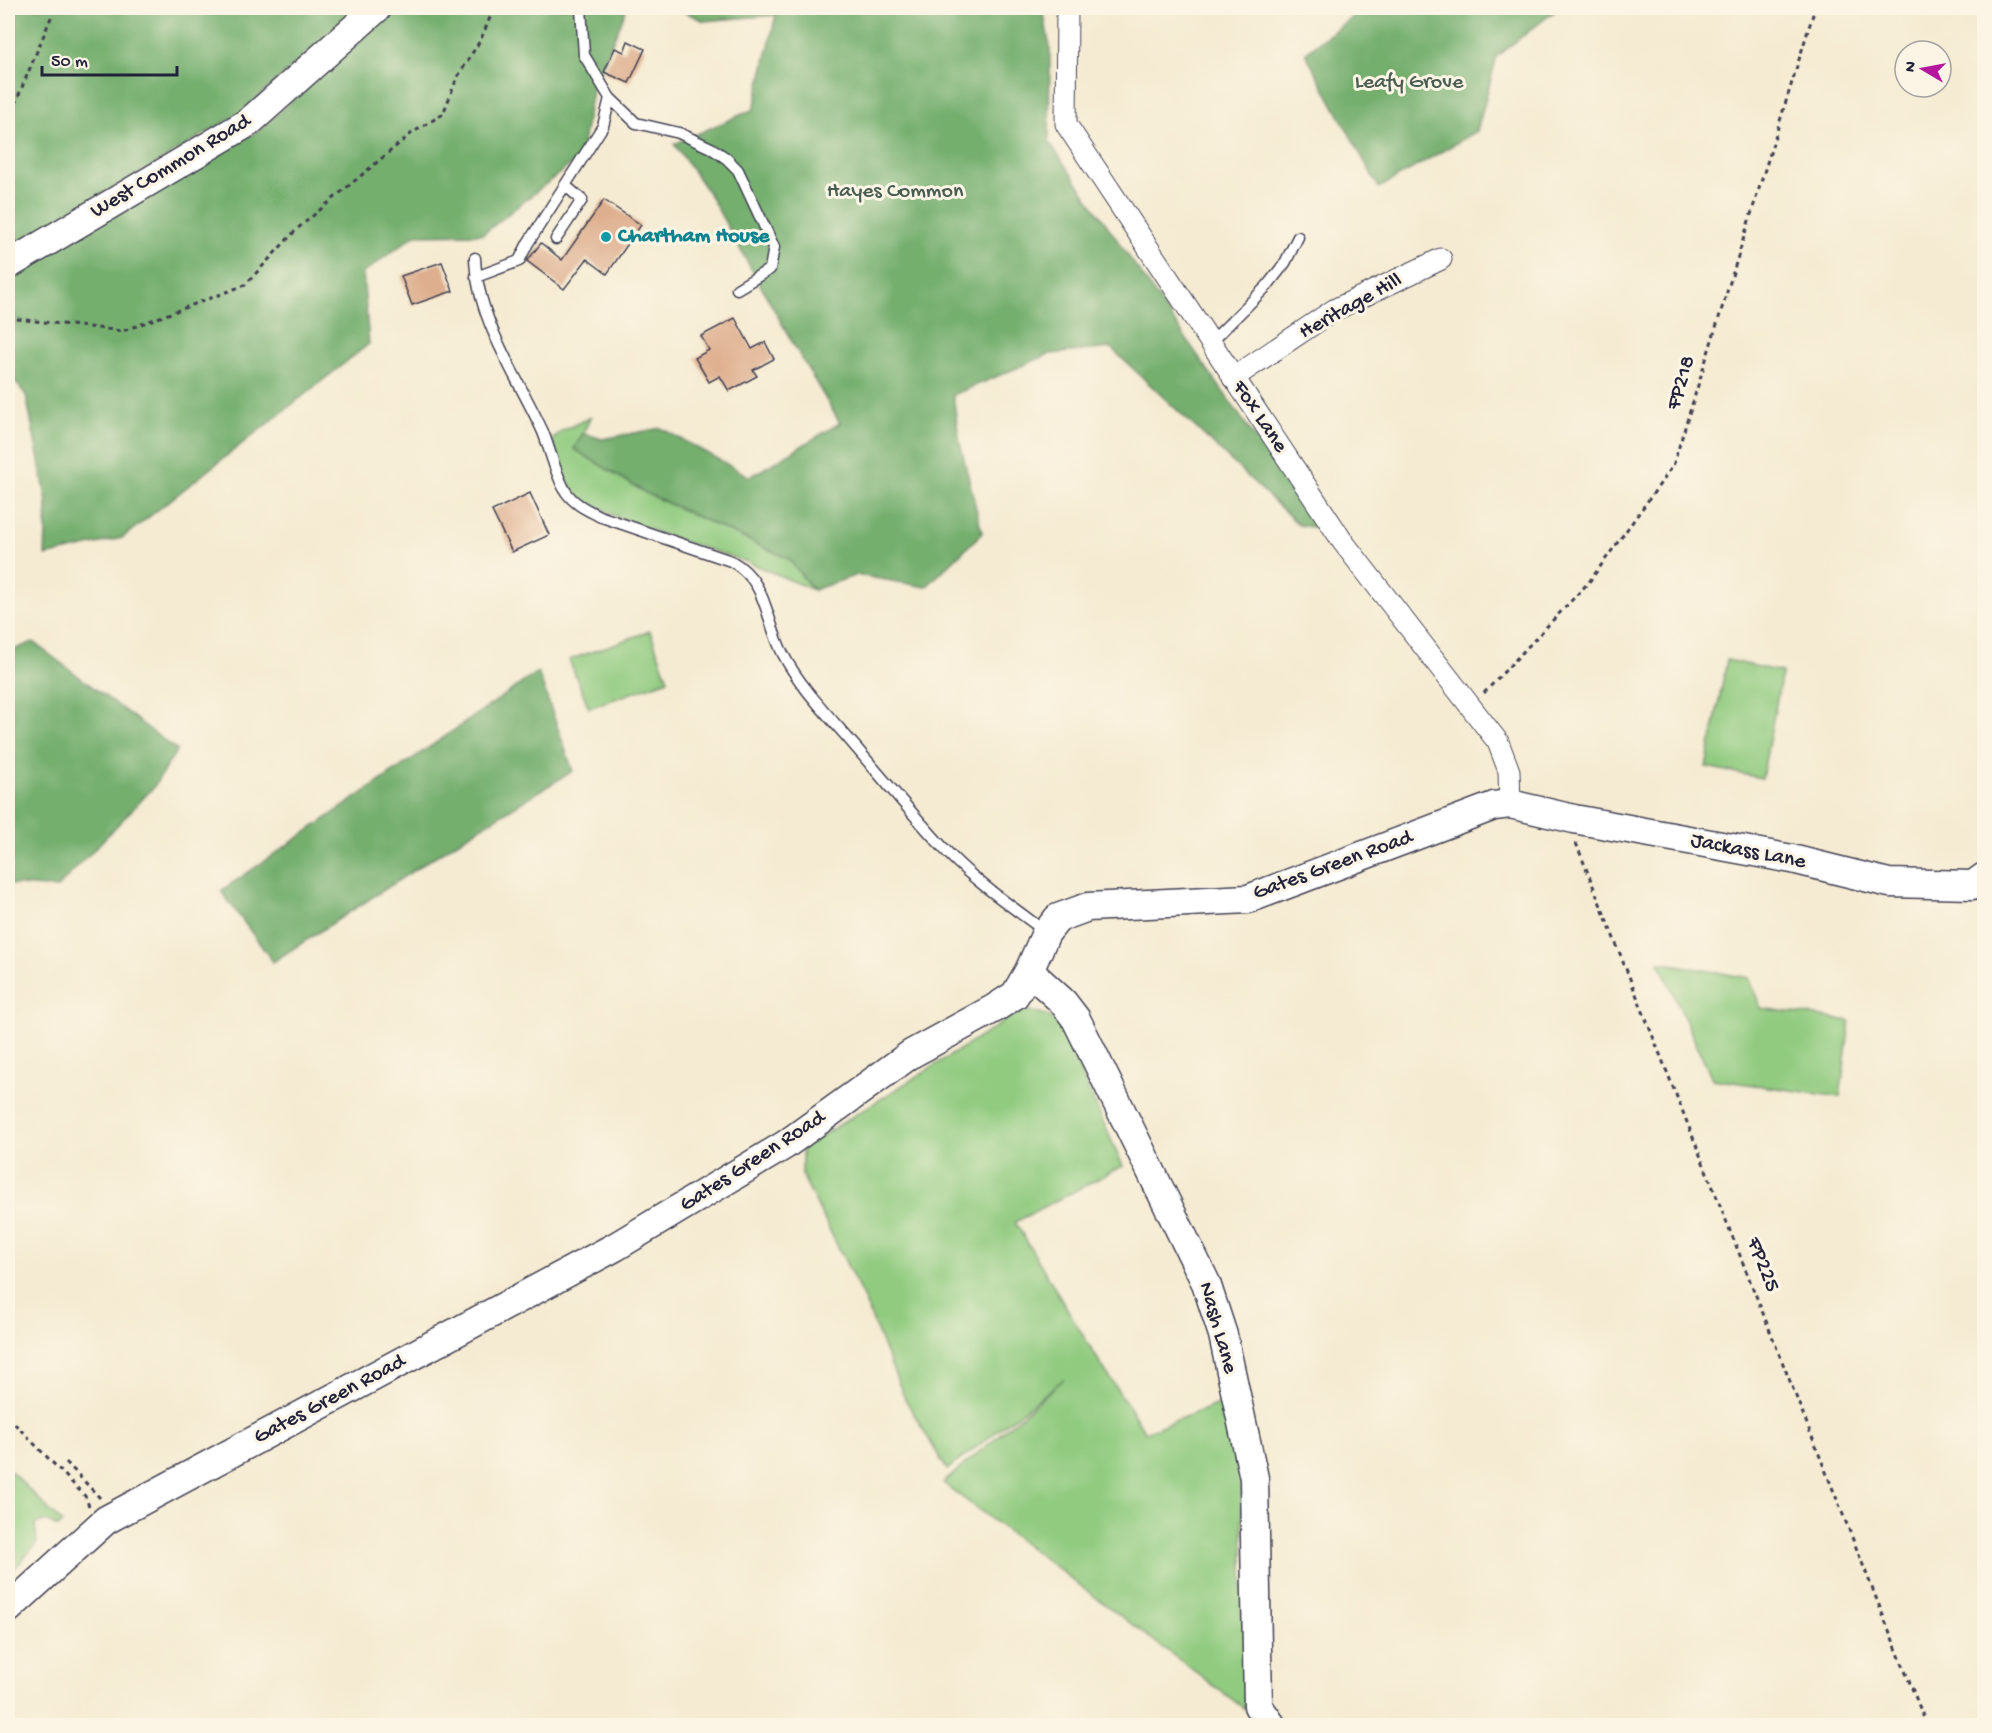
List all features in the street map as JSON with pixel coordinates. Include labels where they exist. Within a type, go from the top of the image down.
[{"type":"street","name":"West Common Road","points":[[8,265],[249,122],[377,8]]},
{"type":"street","name":"Fox Lane","points":[[1067,8],[1066,124],[1343,542],[1498,742],[1509,771],[1510,804]]},
{"type":"street","name":"Heritage Hill","points":[[1233,378],[1334,310],[1441,260]]},
{"type":"street","name":"Gates Green Road","points":[[8,1609],[109,1519],[615,1247],[785,1145],[911,1054],[1015,995],[1046,933],[1058,918],[1088,907],[1248,899],[1494,806],[1510,804]]},
{"type":"street","name":"Jackass Lane","points":[[1510,804],[1565,817],[1792,859],[1889,883],[1973,885],[1984,877]]},
{"type":"street","name":"Nash Lane","points":[[1029,971],[1063,1002],[1076,1019],[1206,1283],[1223,1335],[1254,1478],[1257,1706],[1272,1725]]},
{"type":"lane","points":[[580,8],[584,55],[610,98],[636,123],[679,133],[711,148],[738,170],[774,247],[770,269],[737,290]]},
{"type":"lane","points":[[476,277],[519,261],[528,243],[603,126],[610,98]]},
{"type":"lane","points":[[556,238],[582,200],[566,186]]},
{"type":"lane","points":[[1210,343],[1267,286],[1286,263],[1298,237]]},
{"type":"lane","points":[[475,258],[476,277],[488,321],[543,433],[558,477],[567,494],[581,507],[600,516],[731,561],[748,572],[766,605],[783,654],[798,679],[951,856],[1046,933]]},
{"type":"path","points":[[8,121],[55,8]]},
{"type":"path","points":[[8,318],[123,331],[245,285],[297,229],[412,133],[443,114],[457,78],[481,39],[494,8]]},
{"type":"path","name":"FP218","points":[[1471,707],[1589,582],[1673,466],[1815,8]]},
{"type":"path","name":"FP225","points":[[1565,817],[1927,1725]]},
{"type":"path","points":[[8,1417],[85,1496],[92,1511],[109,1519]]},
{"type":"path","points":[[66,1462],[109,1519]]},
{"type":"green space","points":[[8,8],[359,8],[240,113],[8,253]]},
{"type":"green space","points":[[396,8],[627,8],[592,90],[581,156],[483,234],[415,235],[363,273],[369,344],[122,538],[45,556],[47,502],[26,395],[8,373],[8,278],[258,131]]},
{"type":"green space","name":"Hayes Common","points":[[676,8],[1043,8],[1050,49],[1049,142],[1318,528],[1299,525],[1111,348],[1050,354],[953,395],[959,438],[982,533],[926,587],[857,575],[813,590],[789,559],[646,493],[574,449],[583,433],[602,439],[661,428],[750,477],[840,423],[708,192],[674,144],[754,109],[776,15],[704,21]]},
{"type":"green space","name":"Leafy Grove","points":[[1364,8],[1559,8],[1497,56],[1477,131],[1379,188],[1305,53]]},
{"type":"green space","points":[[591,417],[575,449],[646,493],[789,559],[813,590],[750,563],[664,535],[613,515],[577,494],[566,479],[552,440],[561,431]]},
{"type":"green space","points":[[650,631],[668,680],[589,708],[569,660]]},
{"type":"green space","points":[[33,642],[177,750],[153,788],[57,888],[8,884],[8,652]]},
{"type":"green space","points":[[1727,660],[1782,672],[1762,778],[1706,767]]},
{"type":"green space","points":[[538,672],[573,771],[468,835],[273,962],[221,891]]},
{"type":"green space","points":[[1659,962],[1749,978],[1761,1008],[1850,1021],[1840,1097],[1712,1079]]},
{"type":"green space","points":[[1019,1009],[1047,1015],[1059,1024],[1123,1166],[1015,1222],[1095,1355],[1145,1432],[1224,1402],[1242,1485],[1245,1709],[943,1483],[1064,1379],[947,1470],[905,1399],[862,1295],[802,1175],[802,1148],[996,1027]]},
{"type":"green space","points":[[10,1470],[62,1523],[58,1527],[46,1521],[35,1524],[37,1543],[8,1576],[8,1472]]},
{"type":"building","points":[[628,41],[645,49],[629,83],[604,72],[615,48],[624,52]]},
{"type":"building","name":"Chartham House","points":[[604,200],[641,225],[607,274],[587,259],[564,289],[527,261],[541,243],[562,260]]},
{"type":"building","points":[[442,262],[453,291],[412,305],[401,276]]},
{"type":"building","points":[[735,318],[752,349],[765,342],[774,359],[753,370],[757,376],[729,391],[720,376],[709,382],[695,358],[709,350],[701,336]]},
{"type":"building","points":[[530,493],[549,535],[512,552],[492,511]]},
{"type":"place","name":"Chartham House","points":[[606,237]]}]
